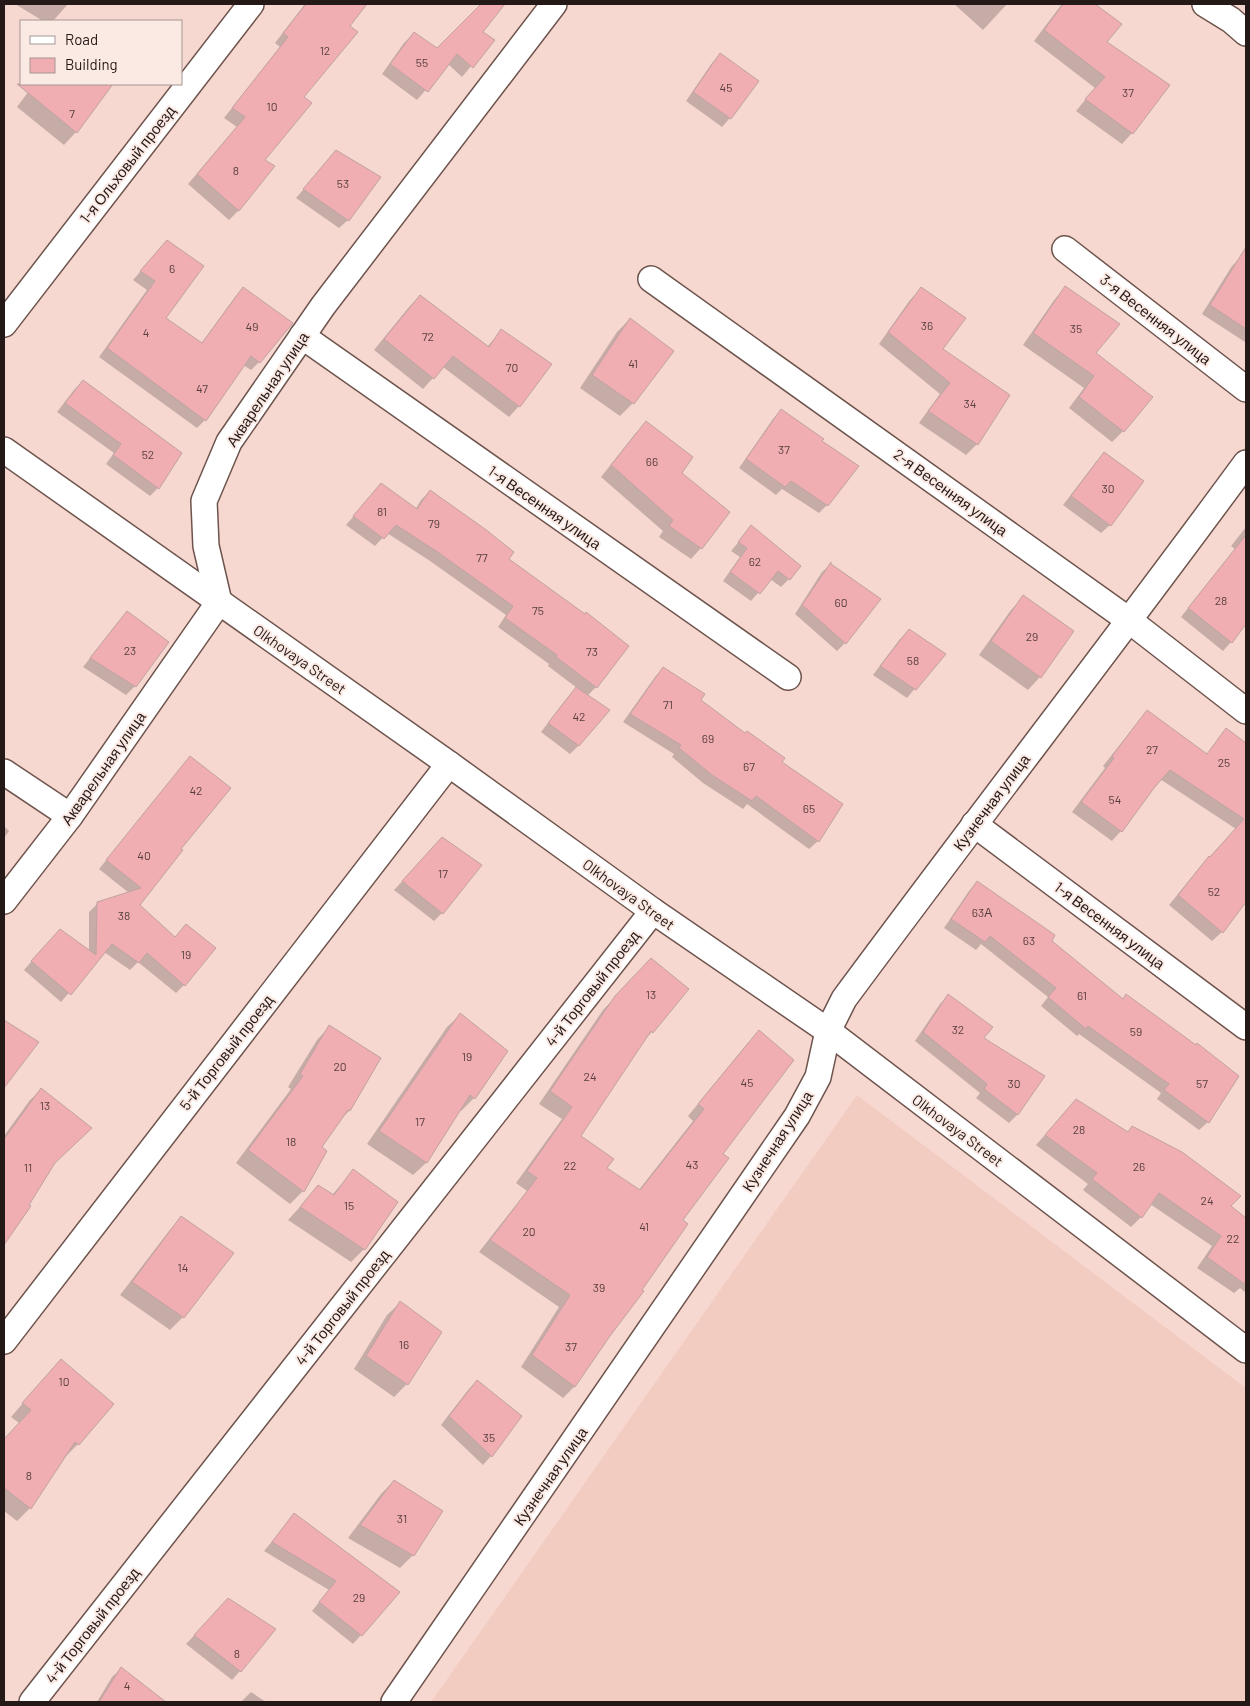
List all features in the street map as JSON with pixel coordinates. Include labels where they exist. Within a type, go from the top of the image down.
[{"type":"street","name":"1-я Ольховый проезд","points":[[4,324],[251,4]]},
{"type":"street","name":"Акварельная улица","points":[[4,901],[70,816],[219,602],[206,546],[204,501],[229,442],[302,336],[554,4]]},
{"type":"street","points":[[1206,4],[1231,20],[1246,33]]},
{"type":"street","name":"3-я Весенняя улица","points":[[1065,249],[1246,389]]},
{"type":"street","name":"2-я Весенняя улица","points":[[651,278],[1130,621],[1246,711]]},
{"type":"street","name":"1-я Весенняя улица","points":[[302,336],[788,677]]},
{"type":"street","name":"Olkhovaya Street","points":[[4,450],[449,764],[653,912],[828,1031],[1246,1350]]},
{"type":"street","name":"Кузнечная улица","points":[[394,1702],[797,1116],[818,1077],[828,1031],[844,999],[974,824],[1130,621],[1246,463]]},
{"type":"street","name":"5-й Торговый проезд","points":[[4,1341],[449,764]]},
{"type":"street","points":[[4,772],[70,816]]},
{"type":"street","name":"1-я Весенняя улица","points":[[974,824],[1246,1026]]},
{"type":"street","name":"4-й Торговый проезд","points":[[32,1702],[653,912]]},
{"type":"shaded area","points":[[857,1095],[1246,1388],[1246,1702],[431,1702]]},
{"type":"building","points":[[306,4],[367,4],[350,26],[358,32],[304,97],[312,103],[265,160],[275,166],[239,211],[197,174],[245,117],[232,108],[288,37],[283,33]]},
{"type":"building","points":[[481,4],[505,4],[483,32],[495,40],[473,68],[457,54],[428,92],[390,64],[414,32],[437,48]]},
{"type":"building","points":[[1063,4],[1095,4],[1122,24],[1107,42],[1170,85],[1133,134],[1085,99],[1105,77],[1044,30]]},
{"type":"building","points":[[720,53],[759,81],[731,119],[693,92]]},
{"type":"building","points":[[17,84],[112,85],[77,133]]},
{"type":"building","points":[[336,150],[381,177],[349,221],[303,189]]},
{"type":"building","points":[[167,240],[204,266],[166,318],[202,343],[243,287],[293,323],[260,363],[251,356],[206,421],[107,348],[155,281],[140,271]]},
{"type":"building","points":[[1246,247],[1246,329],[1210,305]]},
{"type":"building","points":[[1065,286],[1120,324],[1096,353],[1153,397],[1124,432],[1079,397],[1094,376],[1033,333]]},
{"type":"building","points":[[921,287],[966,318],[943,349],[1010,395],[978,445],[928,411],[950,383],[888,332]]},
{"type":"building","points":[[420,295],[489,347],[501,329],[552,364],[520,407],[453,356],[434,379],[384,339]]},
{"type":"building","points":[[630,318],[674,351],[634,404],[592,375]]},
{"type":"building","points":[[83,380],[182,453],[159,489],[113,455],[121,444],[65,403]]},
{"type":"building","points":[[781,409],[824,439],[822,441],[859,466],[828,506],[791,481],[785,487],[746,459]]},
{"type":"building","points":[[646,421],[693,457],[682,473],[730,512],[702,549],[669,526],[673,520],[611,465]]},
{"type":"building","points":[[1104,452],[1144,481],[1111,526],[1071,496]]},
{"type":"building","points":[[381,483],[417,509],[430,490],[514,552],[509,559],[585,614],[586,612],[629,646],[597,688],[556,657],[557,655],[505,618],[513,606],[439,553],[396,525],[384,539],[353,516]]},
{"type":"building","points":[[751,525],[801,566],[790,580],[778,571],[760,594],[730,572],[747,548],[738,542]]},
{"type":"building","points":[[1246,535],[1246,624],[1232,643],[1188,608]]},
{"type":"building","points":[[831,562],[831,564],[881,599],[846,644],[802,605]]},
{"type":"building","points":[[1023,595],[1074,631],[1041,678],[991,641]]},
{"type":"building","points":[[127,611],[169,642],[136,687],[90,658]]},
{"type":"building","points":[[909,629],[946,654],[916,690],[880,666]]},
{"type":"building","points":[[663,667],[705,694],[701,700],[745,733],[747,731],[785,758],[782,762],[843,804],[819,842],[756,796],[752,801],[712,775],[679,748],[681,745],[630,714]]},
{"type":"building","points":[[576,687],[610,710],[579,746],[548,723]]},
{"type":"building","points":[[1147,710],[1207,754],[1226,728],[1246,743],[1246,902],[1223,933],[1178,895],[1209,856],[1244,819],[1170,770],[1154,788],[1122,832],[1081,802],[1114,758],[1112,756]]},
{"type":"building","points":[[190,756],[231,788],[181,849],[183,850],[140,905],[175,937],[186,924],[216,948],[185,986],[147,953],[139,963],[112,944],[71,995],[31,961],[60,929],[96,955],[97,902],[141,888],[106,860]]},
{"type":"building","points":[[442,837],[482,865],[443,914],[402,881]]},
{"type":"building","points":[[977,881],[1055,935],[1052,941],[1123,999],[1126,994],[1196,1045],[1197,1043],[1239,1076],[1209,1123],[1164,1090],[1169,1084],[1088,1026],[1086,1029],[1048,997],[1056,988],[990,936],[985,942],[951,919]]},
{"type":"building","points":[[651,958],[689,989],[653,1033],[651,1031],[581,1136],[614,1159],[607,1168],[640,1190],[704,1109],[698,1104],[759,1030],[794,1060],[723,1154],[729,1158],[683,1220],[688,1224],[642,1290],[644,1291],[575,1387],[532,1355],[570,1295],[490,1240],[537,1178],[527,1171],[572,1107],[550,1091],[615,996]]},
{"type":"building","points":[[948,994],[993,1027],[984,1038],[1045,1076],[1018,1115],[984,1089],[987,1084],[923,1032]]},
{"type":"building","points":[[460,1013],[508,1051],[475,1099],[470,1095],[427,1163],[379,1131]]},
{"type":"building","points":[[4,1020],[39,1042],[4,1088]]},
{"type":"building","points":[[329,1025],[381,1058],[350,1111],[348,1110],[322,1147],[327,1151],[304,1192],[248,1150],[303,1076],[300,1074]]},
{"type":"building","points":[[41,1088],[92,1128],[55,1163],[29,1205],[31,1206],[4,1245],[4,1139]]},
{"type":"building","points":[[1076,1099],[1128,1132],[1132,1126],[1182,1152],[1241,1196],[1231,1206],[1246,1218],[1246,1285],[1207,1257],[1221,1236],[1159,1193],[1142,1218],[1092,1179],[1097,1173],[1045,1135]]},
{"type":"building","points":[[353,1169],[398,1202],[365,1250],[300,1207],[318,1185],[334,1195]]},
{"type":"building","points":[[181,1216],[234,1253],[184,1318],[132,1282]]},
{"type":"building","points":[[400,1301],[442,1332],[408,1385],[366,1356]]},
{"type":"building","points":[[61,1359],[114,1404],[79,1445],[75,1442],[31,1509],[4,1488],[4,1439],[31,1410],[22,1403]]},
{"type":"building","points":[[477,1380],[522,1416],[492,1457],[449,1416]]},
{"type":"building","points":[[394,1480],[443,1511],[414,1556],[360,1525]]},
{"type":"building","points":[[294,1513],[400,1592],[362,1636],[319,1602],[336,1581],[272,1542]]},
{"type":"building","points":[[228,1598],[276,1629],[241,1672],[194,1635]]},
{"type":"building","points":[[121,1667],[166,1702],[99,1702]]}]
